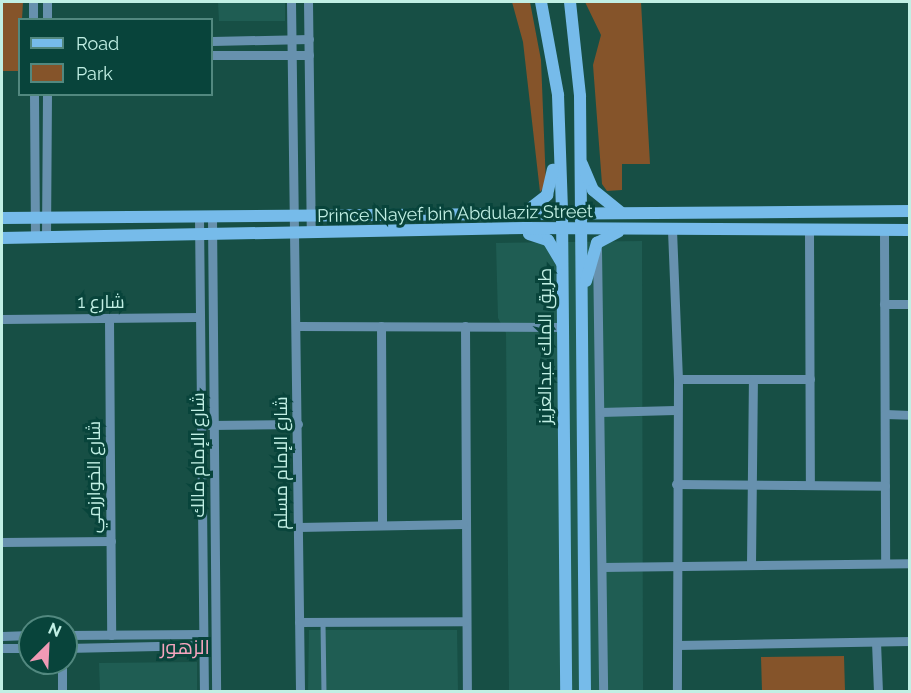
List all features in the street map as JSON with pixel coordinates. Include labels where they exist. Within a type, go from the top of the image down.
[{"type":"main road","name":"طريق الملك عبدالعزيز","points":[[541,2],[558,95],[558,149],[562,212],[561,327],[566,692]]},
{"type":"main road","name":"طريق الملك عبدالعزيز","points":[[570,2],[581,160],[585,692]]},
{"type":"main road","points":[[520,215],[547,195],[558,149]]},
{"type":"main road","points":[[581,160],[592,190],[624,213]]},
{"type":"main road","name":"Prince Nayef bin Abdulaziz Street","points":[[2,218],[909,211]]},
{"type":"main road","points":[[525,228],[548,240],[562,263]]},
{"type":"main road","name":"Prince Nayef bin Abdulaziz Street","points":[[2,238],[212,236],[525,228],[909,230]]},
{"type":"main road","points":[[581,300],[597,243],[626,230]]},
{"type":"street","points":[[33,2],[33,18]]},
{"type":"street","points":[[47,2],[47,18]]},
{"type":"street","name":"شارع الإمام مسلم","points":[[291,2],[297,216],[300,692]]},
{"type":"street","points":[[308,2],[311,233]]},
{"type":"street","points":[[213,41],[309,39]]},
{"type":"street","points":[[213,55],[309,55]]},
{"type":"street","points":[[34,96],[41,218]]},
{"type":"street","points":[[41,237],[47,96]]},
{"type":"street","name":"شارع الإمام مالك","points":[[206,218],[212,236],[216,692]]},
{"type":"street","name":"شارع الإمام مالك","points":[[204,692],[199,236],[206,218]]},
{"type":"street","points":[[672,230],[678,378],[675,410],[677,692]]},
{"type":"street","points":[[884,230],[885,563]]},
{"type":"street","points":[[809,231],[810,484]]},
{"type":"street","points":[[597,243],[603,692]]},
{"type":"street","points":[[884,304],[909,303]]},
{"type":"street","name":"شارع 1","points":[[2,319],[200,317]]},
{"type":"street","name":"شارع الخوارزمي","points":[[110,319],[111,635]]},
{"type":"street","points":[[297,326],[561,327]]},
{"type":"street","points":[[381,326],[382,525]]},
{"type":"street","points":[[465,326],[463,524],[467,692]]},
{"type":"street","points":[[678,378],[810,379]]},
{"type":"street","points":[[751,564],[753,380]]},
{"type":"street","points":[[600,411],[675,410]]},
{"type":"street","points":[[885,414],[909,414]]},
{"type":"street","points":[[201,425],[298,423]]},
{"type":"street","points":[[676,484],[885,486]]},
{"type":"street","points":[[298,527],[463,524]]},
{"type":"street","points":[[2,542],[111,541]]},
{"type":"street","points":[[602,567],[675,564],[909,562]]},
{"type":"street","points":[[299,622],[465,621]]},
{"type":"street","points":[[2,636],[18,635]]},
{"type":"street","points":[[78,635],[203,640]]},
{"type":"street","points":[[78,647],[203,640]]},
{"type":"street","points":[[678,645],[909,641]]},
{"type":"street","points":[[876,642],[878,692]]},
{"type":"street","points":[[2,648],[18,648]]},
{"type":"street","points":[[62,675],[62,692]]},
{"type":"lane","points":[[323,622],[324,692]]},
{"type":"shaded area","points":[[218,2],[285,2],[285,21],[219,21]]},
{"type":"shaded area","points":[[642,241],[643,691],[509,691],[506,333],[498,318],[496,243]]},
{"type":"shaded area","points":[[309,630],[457,630],[458,691],[308,692]]},
{"type":"shaded area","points":[[197,662],[197,691],[100,691],[99,663]]},
{"type":"green space","points":[[2,2],[23,2],[22,18],[18,18],[18,71],[2,71]]},
{"type":"green space","points":[[512,2],[530,2],[541,60],[546,185],[540,192],[523,42]]},
{"type":"green space","points":[[585,2],[641,2],[650,164],[622,164],[622,190],[607,191],[602,184],[593,65],[601,35]]},
{"type":"green space","points":[[844,656],[845,691],[762,691],[761,657]]},
{"type":"district","name":"الزهور","points":[[185,647]]}]
